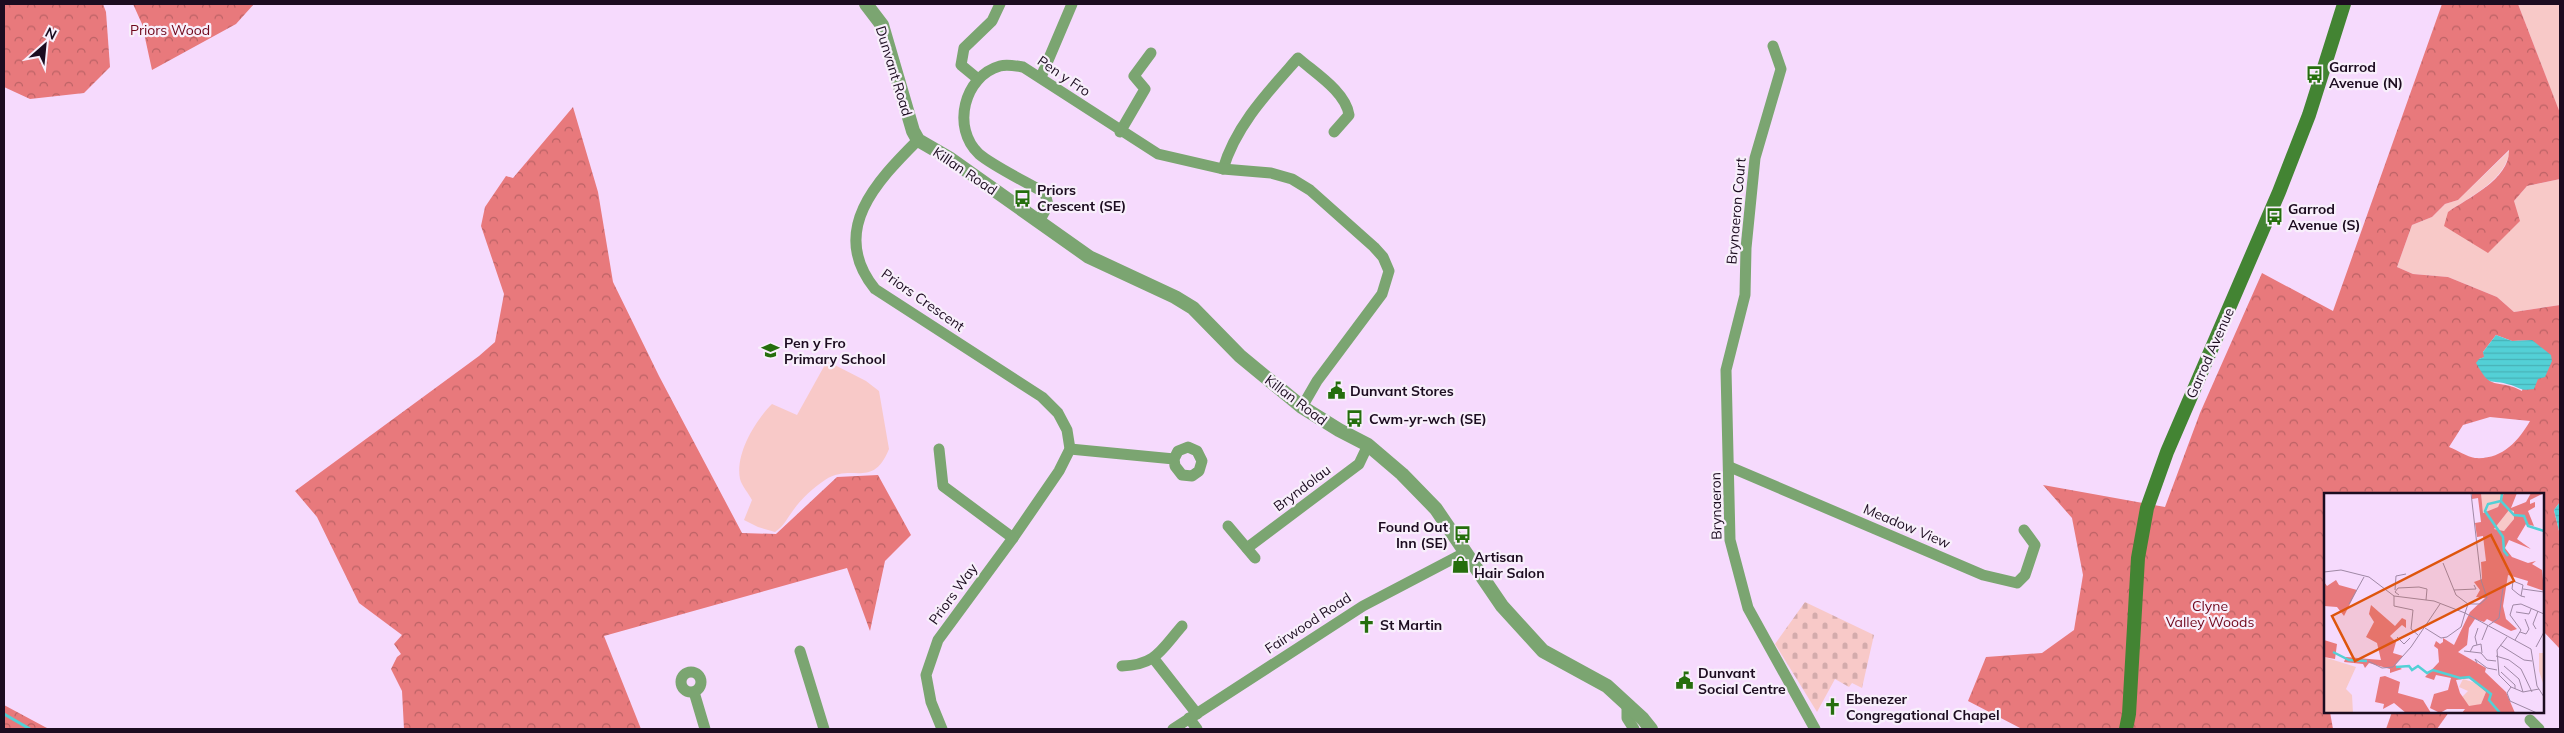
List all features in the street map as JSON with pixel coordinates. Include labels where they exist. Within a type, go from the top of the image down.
[{"type":"main road","name":"Garrod Avenue","points":[[2126,729],[2129,714],[2138,558],[2147,508],[2167,452],[2279,192],[2309,115],[2344,4]]},
{"type":"street","name":"Dunvant Road","points":[[866,4],[882,24],[900,89],[918,140]]},
{"type":"street","points":[[978,80],[961,64],[964,48],[992,21],[1000,4]]},
{"type":"street","points":[[1041,77],[1072,4]]},
{"type":"street","name":"Brynaeron Court","points":[[1745,295],[1746,248],[1755,158],[1781,69],[1773,46]]},
{"type":"street","points":[[1120,132],[1145,89],[1134,76],[1151,53]]},
{"type":"street","points":[[1223,169],[1229,148],[1256,106],[1298,58],[1330,86],[1348,105],[1349,115],[1334,132]]},
{"type":"street","name":"Pen y Fro","points":[[1039,222],[1048,204],[1045,193],[979,154],[968,138],[963,124],[965,103],[978,80],[1000,66],[1023,67],[1041,77],[1120,132],[1158,154],[1223,169],[1271,173],[1292,179],[1310,190],[1374,247],[1383,257],[1389,271],[1382,294],[1317,381],[1302,407]]},
{"type":"street","name":"Killan Road","points":[[918,140],[949,158],[1089,257],[1175,296],[1193,308],[1240,356],[1302,407],[1368,445],[1402,474],[1436,509],[1502,606],[1543,651],[1607,686],[1651,729]]},
{"type":"street","name":"Priors Crescent","points":[[918,140],[882,176],[868,197],[858,223],[857,250],[862,273],[875,289],[1042,397],[1058,413],[1067,430],[1070,449]]},
{"type":"street","name":"Brynaeron","points":[[1745,295],[1726,370],[1730,467],[1730,540],[1748,608],[1815,729]]},
{"type":"street","name":"Bryndolau","points":[[1247,548],[1359,464],[1368,445]]},
{"type":"street","points":[[939,449],[943,486],[1013,538]]},
{"type":"street","points":[[1070,449],[1174,459]]},
{"type":"street","name":"Priors Way","points":[[942,729],[931,702],[926,675],[938,640],[1059,472],[1070,449]]},
{"type":"street","name":"Meadow View","points":[[1730,467],[1983,575],[2017,583],[2025,575],[2036,545],[2024,530]]},
{"type":"street","points":[[1228,526],[1256,558]]},
{"type":"street","name":"Fairwood Road","points":[[1173,729],[1363,606],[1466,552]]},
{"type":"street","points":[[1122,666],[1139,666],[1154,659],[1182,626]]},
{"type":"street","points":[[800,651],[824,729]]},
{"type":"street","points":[[1154,659],[1193,716],[1197,729]]},
{"type":"street","points":[[694,692],[706,729]]},
{"type":"street","points":[[1627,704],[1627,718],[1634,729]]},
{"type":"street","points":[[2530,720],[2539,729]]},
{"type":"green space","name":"Priors Wood","points":[[4,4],[103,4],[106,12],[110,67],[84,93],[30,99],[4,87]]},
{"type":"green space","name":"Priors Wood","points":[[133,4],[254,4],[236,24],[152,70],[142,24]]},
{"type":"green space","name":"Clyne Valley Woods","points":[[2442,4],[2518,4],[2560,113],[2560,179],[2527,186],[2514,201],[2520,221],[2488,253],[2444,226],[2448,212],[2486,187],[2503,170],[2509,150],[2458,200],[2445,204],[2432,217],[2412,225],[2397,267],[2413,274],[2448,277],[2497,297],[2514,312],[2560,305],[2560,502],[2554,510],[2560,535],[2560,649],[2544,632],[2544,493],[2324,493],[2324,713],[2330,713],[2333,729],[2022,729],[1968,701],[1986,657],[2042,653],[2074,630],[2083,575],[2072,518],[2043,485],[2165,507],[2200,413],[2262,273],[2333,311]],"holes":[[[2496,335],[2512,341],[2532,340],[2522,391],[2490,381],[2482,370],[2479,359],[2485,357],[2483,352]],[[2490,417],[2530,421],[2520,436],[2508,448],[2493,456],[2475,458],[2449,447],[2463,425]]]},
{"type":"green space","points":[[2518,4],[2560,4],[2560,113],[2559,111]]},
{"type":"green space","points":[[573,107],[598,192],[613,282],[659,376],[742,533],[776,534],[837,477],[878,475],[911,535],[885,561],[870,631],[847,568],[604,636],[641,729],[404,729],[402,691],[391,669],[397,657],[401,654],[394,644],[402,635],[359,603],[317,517],[295,491],[479,356],[495,342],[504,294],[481,226],[485,207],[506,176],[513,178]]},
{"type":"green space","points":[[2510,150],[2507,161],[2495,179],[2448,212],[2514,201],[2527,186],[2560,179],[2560,305],[2514,312],[2497,297],[2448,277],[2413,274],[2397,267],[2412,225],[2432,217],[2445,204],[2458,200]]},
{"type":"green space","points":[[827,361],[866,381],[879,391],[889,449],[883,461],[876,469],[869,472],[835,475],[820,483],[811,490],[783,525],[775,532],[758,527],[744,520],[752,500],[740,479],[740,459],[743,449],[759,419],[772,404],[797,415]]},
{"type":"green space","points":[[1805,602],[1874,635],[1862,688],[1852,683],[1849,687],[1835,679],[1817,712],[1775,644]]},
{"type":"green space","points":[[4,705],[45,727],[49,729],[4,729]]},
{"type":"green space","points":[[2392,713],[2448,713],[2437,729],[2386,729]]},
{"type":"shaded area","points":[[2496,335],[2512,341],[2532,340],[2551,355],[2552,361],[2545,377],[2538,379],[2534,389],[2526,390],[2490,381],[2485,376],[2476,363],[2484,357],[2483,352]]},
{"type":"shaded area","points":[[2560,502],[2560,535],[2554,510]]},
{"type":"waterway","points":[[4,714],[30,729]]},
{"type":"place","name":"Garrod Avenue (N)","points":[[2315,75]]},
{"type":"place","name":"Priors Crescent (SE)","points":[[1023,198]]},
{"type":"place","name":"Garrod Avenue (S)","points":[[2274,217]]},
{"type":"place","name":"Pen y Fro Primary School","points":[[770,351]]},
{"type":"place","name":"Dunvant Stores","points":[[1336,391]]},
{"type":"place","name":"Cwm-yr-wch (SE)","points":[[1355,419]]},
{"type":"place","name":"Found Out Inn (SE)","points":[[1462,535]]},
{"type":"place","name":"Artisan Hair Salon","points":[[1460,565]]},
{"type":"place","name":"St Martin","points":[[1366,625]]},
{"type":"place","name":"Dunvant Social Centre","points":[[1684,681]]},
{"type":"place","name":"Ebenezer Congregational Chapel","points":[[1832,707]]}]
